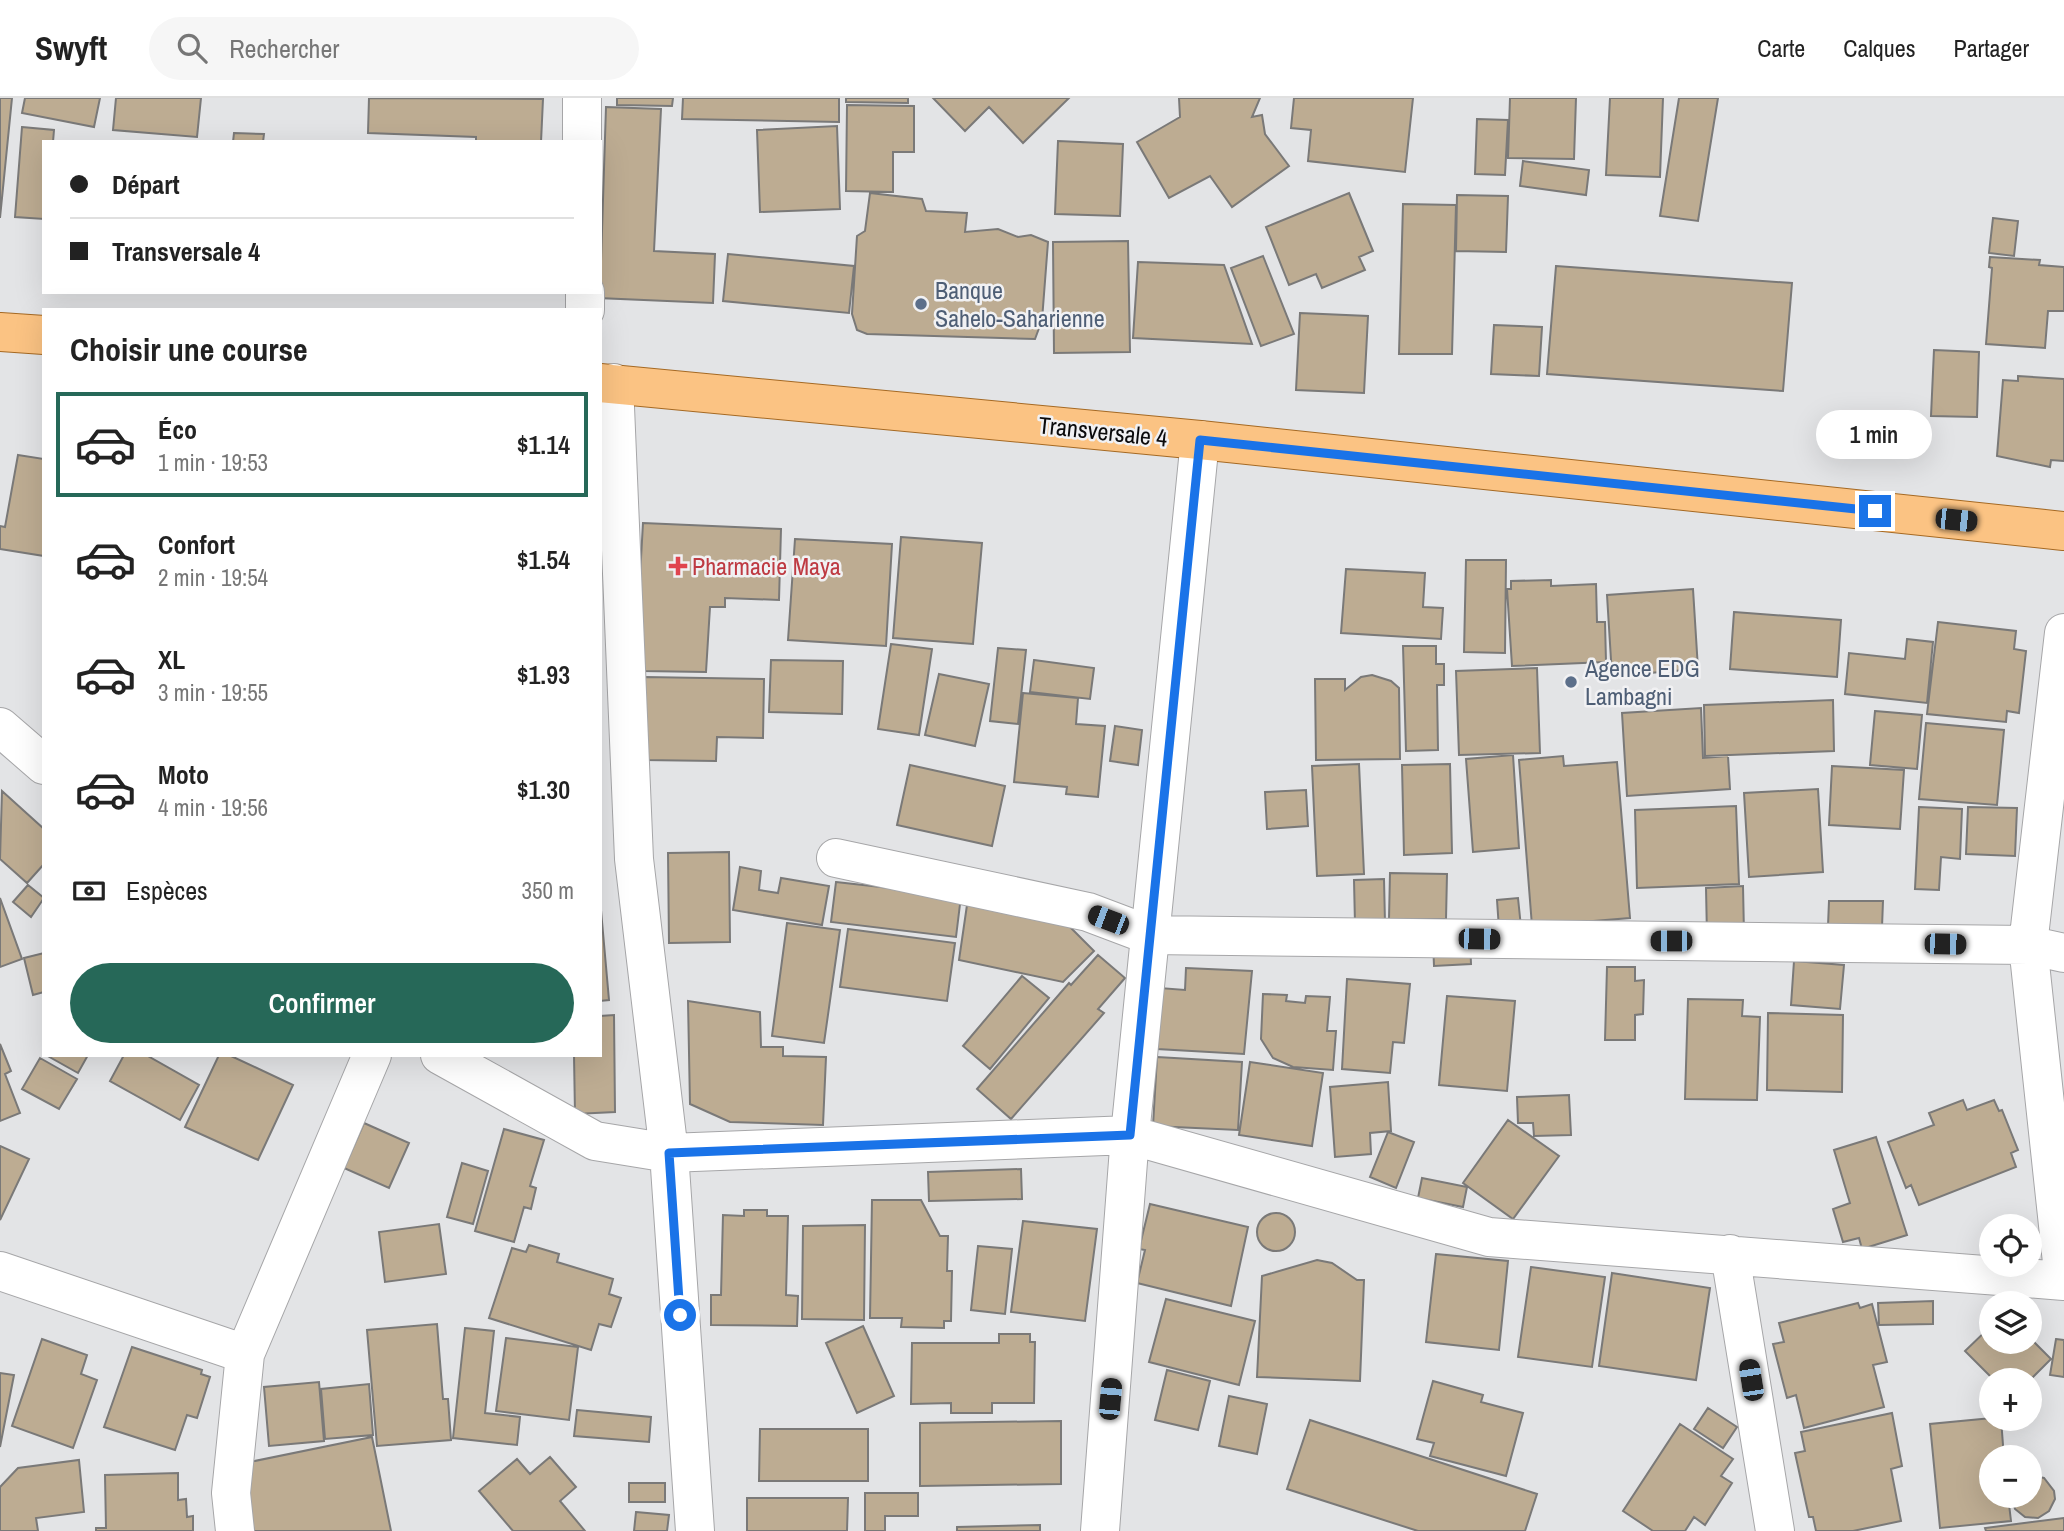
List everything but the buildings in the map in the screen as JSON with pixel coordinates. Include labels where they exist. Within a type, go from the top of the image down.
[{"type":"main road","points":[[0,332],[42,335]]},
{"type":"main road","name":"Transversale 4","points":[[607,383],[1200,440],[2064,531]]},
{"type":"street","points":[[582,98],[582,140]]},
{"type":"street","points":[[607,383],[634,859],[669,1153],[695,1531]]},
{"type":"street","points":[[1100,1531],[1130,1135],[1200,440]]},
{"type":"street","points":[[444,1057],[595,1141],[669,1153],[1130,1135],[1489,1237],[2064,1281],[2046,949],[2064,633]]},
{"type":"street","points":[[0,727],[42,763]]},
{"type":"street","points":[[836,858],[1088,912],[1149,935],[2046,949]]},
{"type":"street","points":[[235,1531],[231,1493],[245,1354],[371,1057]]},
{"type":"street","points":[[1730,1254],[1775,1531]]},
{"type":"street","points":[[0,1271],[245,1354]]},
{"type":"place","name":"Banque Sahelo-Saharienne","points":[[921,304]]},
{"type":"place","name":"Pharmacie Maya","points":[[678,566]]},
{"type":"place","name":"Agence EDG Lambagni","points":[[1571,682]]},
{"type":"route","points":[[680,1315],[669,1153],[1130,1135],[1200,440],[1875,511]]}]
